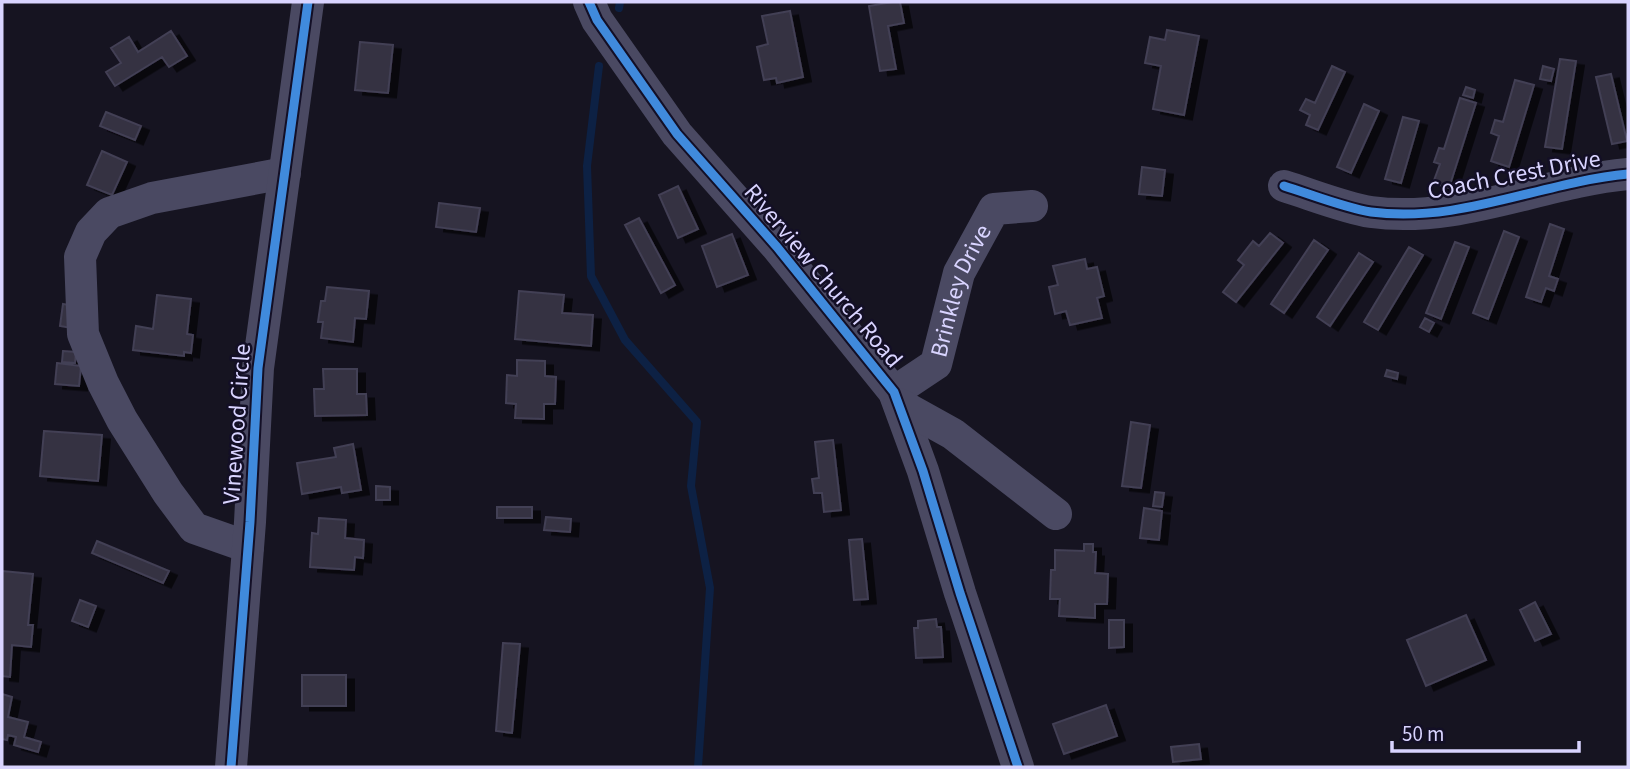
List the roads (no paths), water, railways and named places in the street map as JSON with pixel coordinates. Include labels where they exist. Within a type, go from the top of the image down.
[{"type":"street","name":"Vinewood Circle","points":[[231,767],[248,547],[258,368],[308,2]]},
{"type":"street","name":"Riverview Church Road","points":[[590,2],[597,20],[677,134],[777,247],[897,398],[1018,767]]},
{"type":"street","points":[[248,547],[194,528],[122,420],[83,334],[80,257],[91,232],[109,213],[152,198],[285,173]]},
{"type":"street","name":"Coach Crest Drive","points":[[1284,186],[1370,212],[1429,214],[1500,202],[1597,177],[1628,174]]},
{"type":"street","name":"Brinkley Drive","points":[[897,398],[936,364],[959,273],[994,209],[1032,206]]},
{"type":"street","points":[[897,398],[953,433],[1056,513]]},
{"type":"waterway","points":[[619,8],[620,2]]},
{"type":"waterway","points":[[599,66],[587,166],[591,276],[625,340],[697,422],[691,486],[710,588],[698,767]]}]
